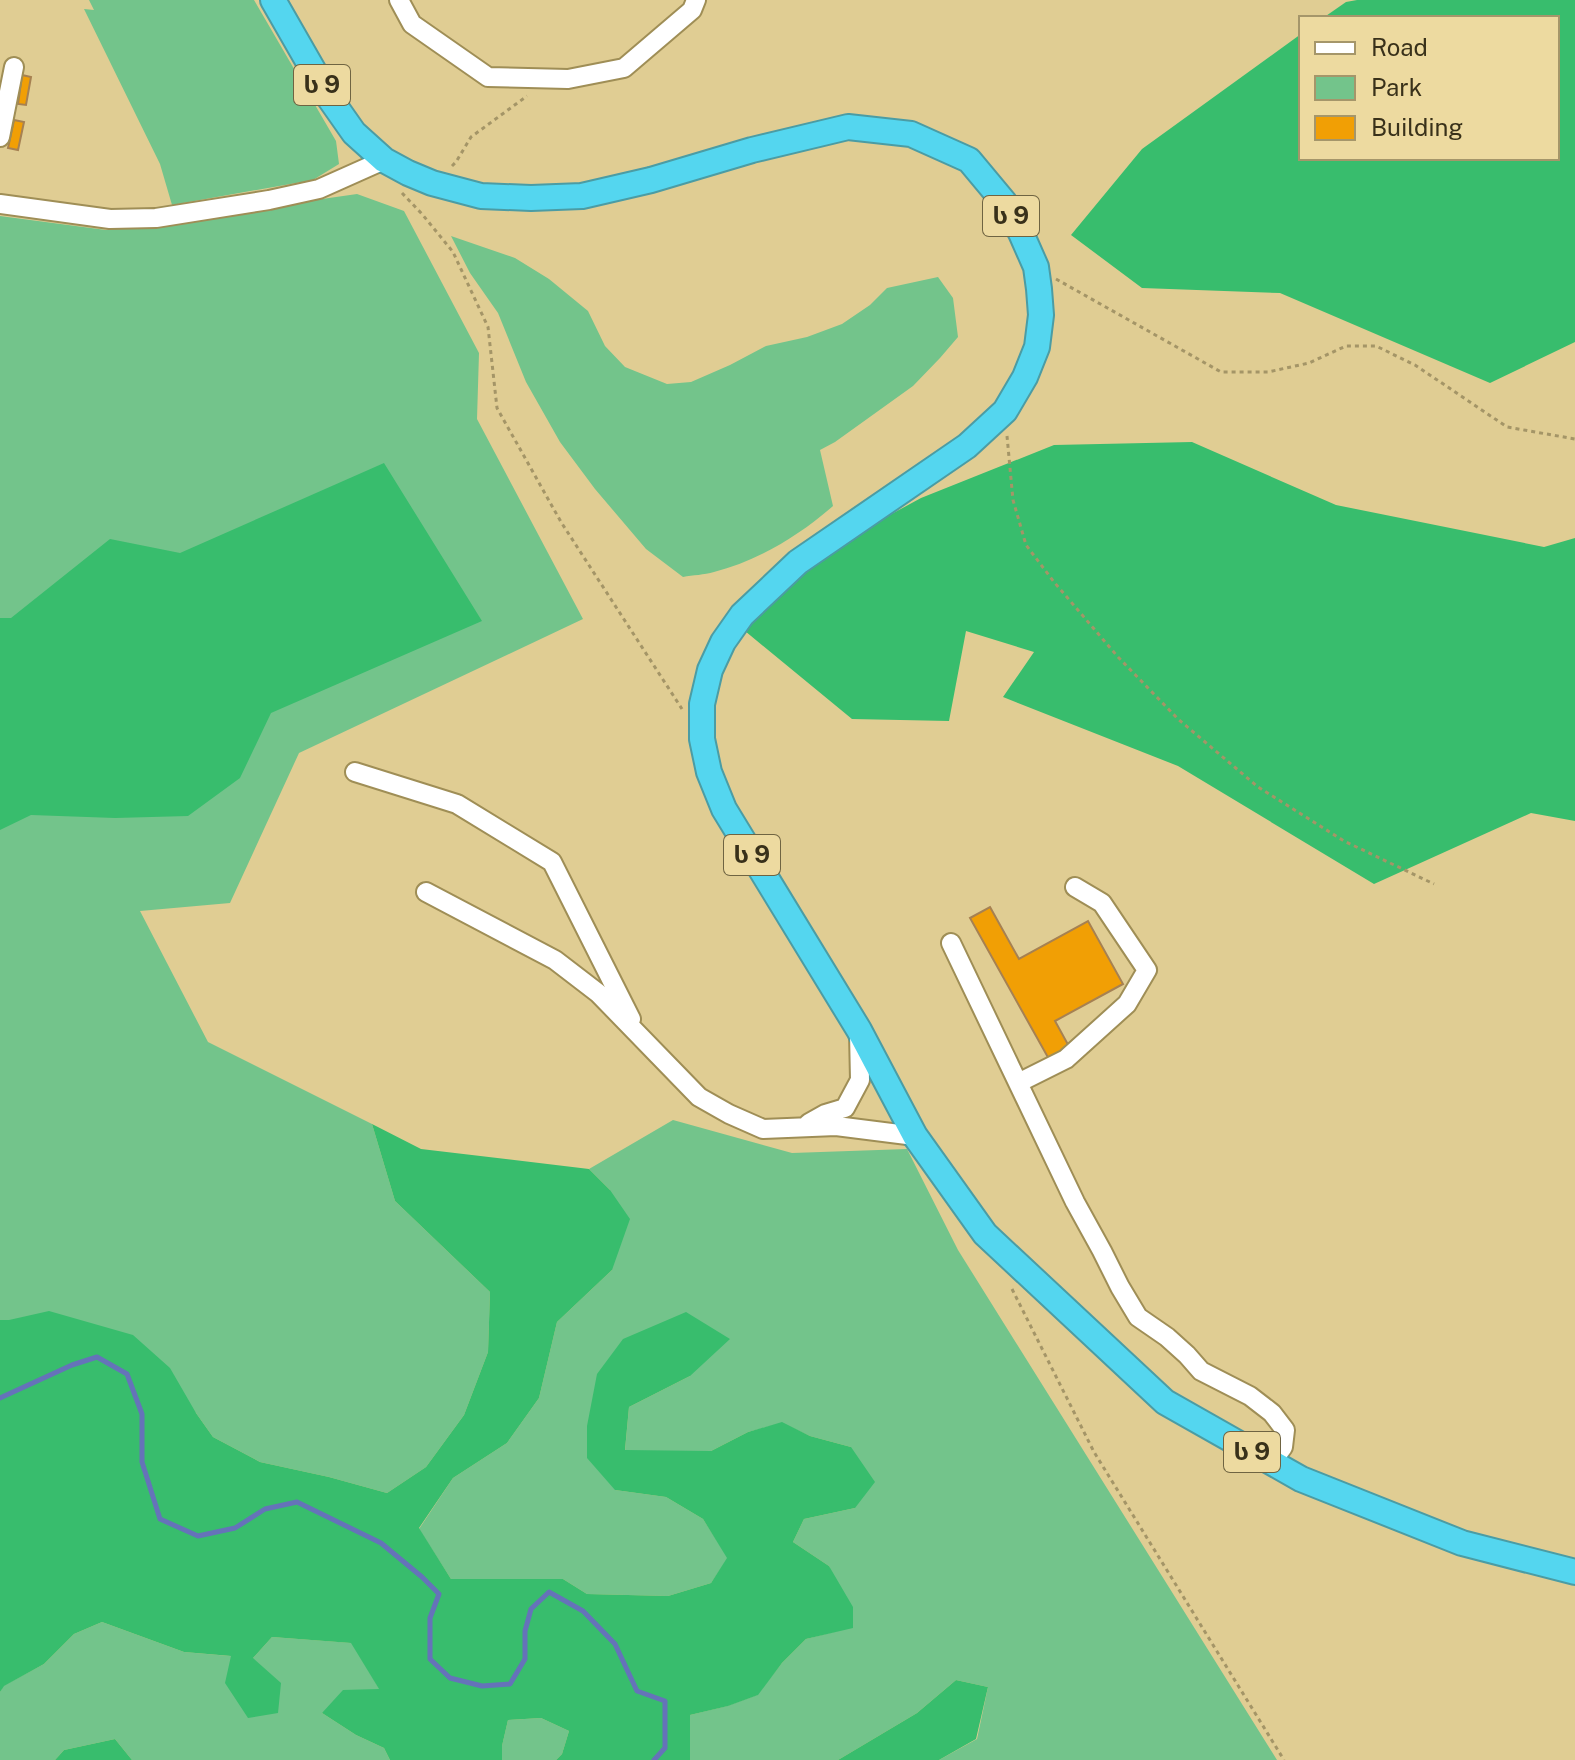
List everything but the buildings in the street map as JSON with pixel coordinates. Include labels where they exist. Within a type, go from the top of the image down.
[{"type":"highway","name":"ს 9","points":[[273,0],[328,96],[354,133],[384,160],[432,183],[481,196],[582,196],[848,127],[911,134],[969,160],[1004,202],[1036,267],[1041,315],[1037,347],[1025,377],[1005,411],[967,446],[798,562],[742,615],[723,642],[710,670],[702,704],[702,739],[709,772],[724,809],[859,1030],[915,1136],[985,1234],[1165,1402],[1301,1479],[1462,1543],[1575,1572]]},
{"type":"street","points":[[399,0],[412,24],[488,77],[568,79],[624,68],[692,10],[696,0]]},
{"type":"street","points":[[0,137],[14,67]]},
{"type":"street","points":[[0,204],[110,219],[156,218],[319,189],[384,160]]},
{"type":"street","points":[[355,772],[457,804],[552,862],[641,1038]]},
{"type":"street","points":[[1018,1083],[1066,1059],[1127,1004],[1147,970],[1102,903],[1075,887]]},
{"type":"street","points":[[426,892],[555,960],[598,993],[699,1097],[729,1114],[763,1129],[836,1126],[915,1136]]},
{"type":"street","points":[[951,943],[1075,1202],[1138,1317],[1167,1337],[1201,1371],[1250,1396],[1272,1413],[1285,1430],[1283,1447],[1271,1463]]},
{"type":"street","points":[[763,1129],[802,1126],[845,1108],[860,1080],[859,1030]]},
{"type":"path","points":[[432,183],[456,162],[471,137],[527,96]]},
{"type":"path","points":[[384,160],[403,195],[453,252],[488,327],[497,408],[561,522],[702,739]]},
{"type":"path","points":[[1036,267],[1221,372],[1268,372],[1309,363],[1346,346],[1376,346],[1415,365],[1507,427],[1575,439]]},
{"type":"path","points":[[1005,411],[1013,500],[1026,545],[1118,657],[1178,719],[1258,787],[1344,841],[1434,884]]},
{"type":"path","points":[[1009,1283],[1094,1452],[1284,1760]]},
{"type":"green space","points":[[89,0],[254,0],[336,141],[339,164],[313,180],[172,205],[160,164],[84,9],[94,10]]},
{"type":"green space","points":[[1575,0],[1575,342],[1490,383],[1280,293],[1142,288],[1071,235],[1142,149],[1299,35],[1299,160],[1559,160],[1559,16],[1326,16],[1346,2]]},
{"type":"green space","points":[[357,194],[404,211],[479,353],[477,419],[583,619],[299,753],[230,903],[140,911],[208,1042],[372,1124],[395,1201],[490,1292],[488,1352],[464,1415],[426,1467],[387,1493],[260,1462],[213,1437],[196,1413],[9,1320],[0,1320],[0,216],[106,230]]},
{"type":"green space","points":[[451,236],[515,258],[549,279],[588,311],[605,346],[625,367],[667,384],[691,382],[766,346],[807,337],[842,324],[870,305],[887,288],[938,277],[953,298],[958,337],[913,386],[820,450],[833,506],[792,537],[762,554],[714,572],[683,577],[646,549],[560,442],[526,382],[498,313],[470,273]]},
{"type":"green space","points":[[1192,442],[1336,505],[1544,547],[1575,538],[1575,821],[1531,813],[1374,884],[1178,766],[1003,697],[1034,652],[966,631],[949,721],[852,719],[745,631],[783,573],[921,498],[1054,445]]},
{"type":"green space","points":[[384,463],[482,621],[271,713],[240,778],[188,816],[115,818],[31,815],[0,830],[0,618],[11,618],[110,539],[180,553]]},
{"type":"green space","points":[[673,1120],[792,1153],[907,1149],[958,1250],[1277,1760],[939,1760],[977,1739],[988,1687],[956,1680],[917,1713],[838,1760],[690,1760],[690,1715],[757,1695],[806,1639],[853,1627],[829,1566],[793,1542],[804,1519],[855,1508],[851,1447],[810,1436],[782,1423],[748,1432],[711,1451],[625,1451],[629,1407],[690,1376],[623,1339],[615,1490],[666,1497],[703,1519],[728,1558],[711,1583],[668,1596],[587,1594],[563,1579],[451,1579],[419,1529],[453,1478],[507,1443],[539,1398],[557,1322],[612,1270],[610,1190],[589,1169]]},
{"type":"green space","points":[[372,1124],[421,1149],[589,1169],[610,1190],[630,1219],[612,1270],[557,1322],[539,1398],[507,1443],[453,1478],[419,1528],[451,1579],[563,1579],[587,1594],[668,1596],[711,1583],[727,1558],[703,1519],[666,1497],[615,1490],[587,1458],[587,1426],[597,1374],[623,1339],[686,1312],[730,1339],[690,1376],[629,1407],[625,1450],[711,1451],[748,1432],[782,1422],[810,1436],[851,1447],[875,1482],[855,1508],[804,1519],[793,1542],[829,1566],[853,1607],[853,1628],[806,1639],[782,1663],[758,1695],[690,1715],[690,1760],[556,1760],[562,1754],[569,1731],[541,1718],[508,1720],[502,1760],[390,1760],[384,1748],[356,1735],[322,1713],[343,1690],[379,1689],[351,1643],[272,1637],[253,1658],[281,1683],[278,1713],[248,1718],[225,1683],[231,1656],[184,1652],[102,1622],[74,1634],[44,1664],[4,1686],[0,1692],[0,1320],[49,1311],[133,1335],[170,1368],[213,1437],[260,1462],[387,1493],[426,1467],[464,1415],[488,1352],[490,1292],[395,1201]]},
{"type":"green space","points":[[102,1622],[184,1652],[253,1658],[272,1637],[352,1643],[380,1690],[322,1713],[356,1735],[384,1748],[390,1760],[132,1760],[115,1739],[64,1750],[55,1760],[0,1760],[0,1692],[3,1686],[44,1664],[74,1634]]},
{"type":"green space","points":[[956,1680],[988,1687],[976,1739],[939,1760],[838,1760],[917,1713]]},
{"type":"green space","points":[[541,1718],[569,1731],[562,1754],[556,1760],[502,1760],[508,1720]]},
{"type":"green space","points":[[115,1739],[132,1760],[55,1760],[64,1750]]},
{"type":"waterway","points":[[0,1398],[97,1357],[127,1374],[142,1414],[142,1462],[160,1519],[198,1536],[235,1528],[265,1509],[297,1502],[381,1543],[439,1594],[430,1618],[430,1659],[450,1678],[482,1686],[510,1684],[525,1659],[525,1631],[531,1609],[549,1592],[583,1611],[615,1644],[637,1691],[665,1701],[665,1748],[654,1760]]}]
